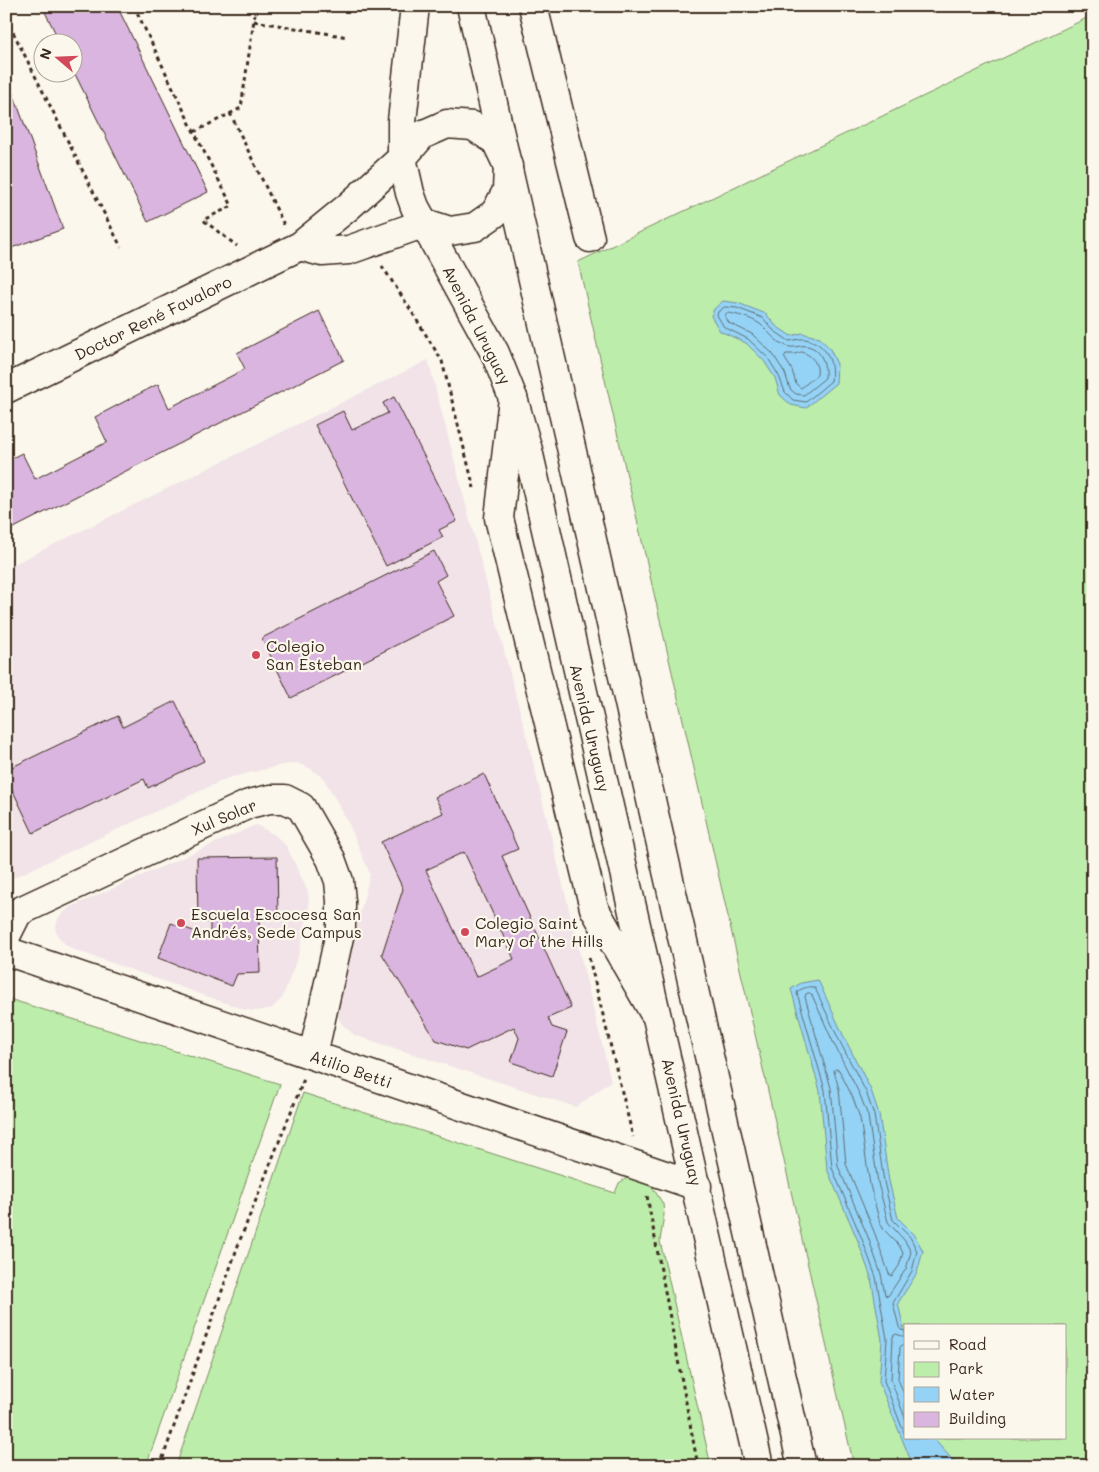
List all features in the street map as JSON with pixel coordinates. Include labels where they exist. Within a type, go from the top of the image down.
[{"type":"main road","name":"Avenida Uruguay","points":[[415,6],[402,121],[402,158],[410,193],[415,207],[495,353],[513,398],[528,450],[612,823],[697,1186],[759,1466]]},
{"type":"main road","points":[[471,6],[802,1466]]},
{"type":"main road","points":[[533,6],[590,238]]},
{"type":"main road","points":[[297,248],[322,252],[349,250],[425,223],[450,231],[475,227],[495,213],[507,191],[508,166],[496,142],[473,126],[446,124],[422,135],[402,158]]},
{"type":"main road","name":"Doctor René Favaloro","points":[[6,389],[297,248],[348,207],[402,158]]},
{"type":"main road","points":[[513,398],[500,518],[594,908],[658,1020]]},
{"type":"main road","name":"Xul Solar","points":[[6,936],[18,912],[249,804],[285,798],[301,807],[330,859],[339,881],[342,902],[341,928],[313,1056]]},
{"type":"main road","name":"Atilio Betti","points":[[6,951],[697,1186]]},
{"type":"path","points":[[134,6],[194,132],[232,206],[203,220],[262,265]]},
{"type":"path","points":[[194,132],[241,108],[256,6]]},
{"type":"path","points":[[6,18],[121,247]]},
{"type":"path","points":[[254,21],[348,37]]},
{"type":"path","points":[[230,113],[297,248]]},
{"type":"path","points":[[160,1466],[240,1240],[313,1056]]},
{"type":"shaded area","name":"Colegio San Esteban","points":[[428,360],[528,742],[611,1081],[576,1107],[354,1035],[342,1024],[336,1014],[370,874],[349,824],[335,798],[324,779],[310,768],[296,763],[228,778],[6,881],[6,568]]},
{"type":"shaded area","name":"Escuela Escocesa San Andrés, Sede Campus","points":[[256,825],[275,835],[287,847],[308,892],[309,910],[298,956],[282,998],[272,1008],[258,1011],[246,1010],[75,950],[66,945],[58,936],[55,928],[59,917],[71,907]]},
{"type":"green space","points":[[1093,15],[1093,1466],[854,1466],[578,262]]},
{"type":"green space","points":[[6,998],[280,1084],[146,1466],[6,1466]]},
{"type":"green space","points":[[303,1093],[615,1193],[619,1183],[630,1176],[641,1178],[653,1188],[663,1204],[664,1215],[660,1241],[711,1466],[176,1466]]},
{"type":"water","points":[[723,301],[738,303],[766,314],[776,326],[791,336],[802,333],[820,338],[830,349],[837,364],[836,383],[806,408],[791,405],[780,395],[775,378],[764,361],[746,343],[720,331],[711,316],[714,309]]},
{"type":"water","points":[[818,980],[871,1090],[879,1114],[889,1181],[898,1218],[914,1234],[923,1251],[917,1273],[898,1303],[904,1330],[904,1440],[935,1440],[958,1466],[913,1466],[879,1382],[882,1340],[871,1278],[858,1241],[827,1169],[820,1091],[791,989],[801,983]]},
{"type":"building","points":[[42,6],[117,6],[208,192],[148,222],[79,82],[82,82],[82,32],[55,32]]},
{"type":"building","points":[[6,74],[63,229],[6,250]]},
{"type":"building","points":[[319,311],[344,360],[6,532],[6,461],[22,453],[35,479],[107,442],[95,417],[158,384],[169,408],[245,369],[237,353]]},
{"type":"building","points":[[394,397],[457,521],[439,530],[443,537],[386,566],[315,425],[343,411],[352,430],[388,413],[383,403]]},
{"type":"building","points":[[434,551],[446,575],[436,581],[454,616],[291,698],[262,638]]},
{"type":"building","points":[[175,701],[204,761],[148,788],[144,779],[33,833],[12,789],[6,792],[6,770],[118,716],[123,727]]},
{"type":"building","points":[[484,774],[518,849],[502,856],[571,1008],[548,1018],[552,1027],[567,1032],[552,1076],[511,1062],[519,1038],[514,1027],[466,1050],[436,1040],[382,954],[403,889],[381,842],[443,813],[435,797]],"holes":[[[464,852],[514,959],[476,977],[426,870]]]},
{"type":"building","points":[[277,857],[278,918],[259,918],[260,973],[237,974],[232,986],[158,958],[171,923],[210,937],[210,922],[198,922],[197,858]]},
{"type":"place","name":"Colegio San Esteban","points":[[256,655]]},
{"type":"place","name":"Escuela Escocesa San Andrés, Sede Campus","points":[[181,923]]},
{"type":"place","name":"Colegio Saint Mary of the Hills","points":[[465,932]]}]
